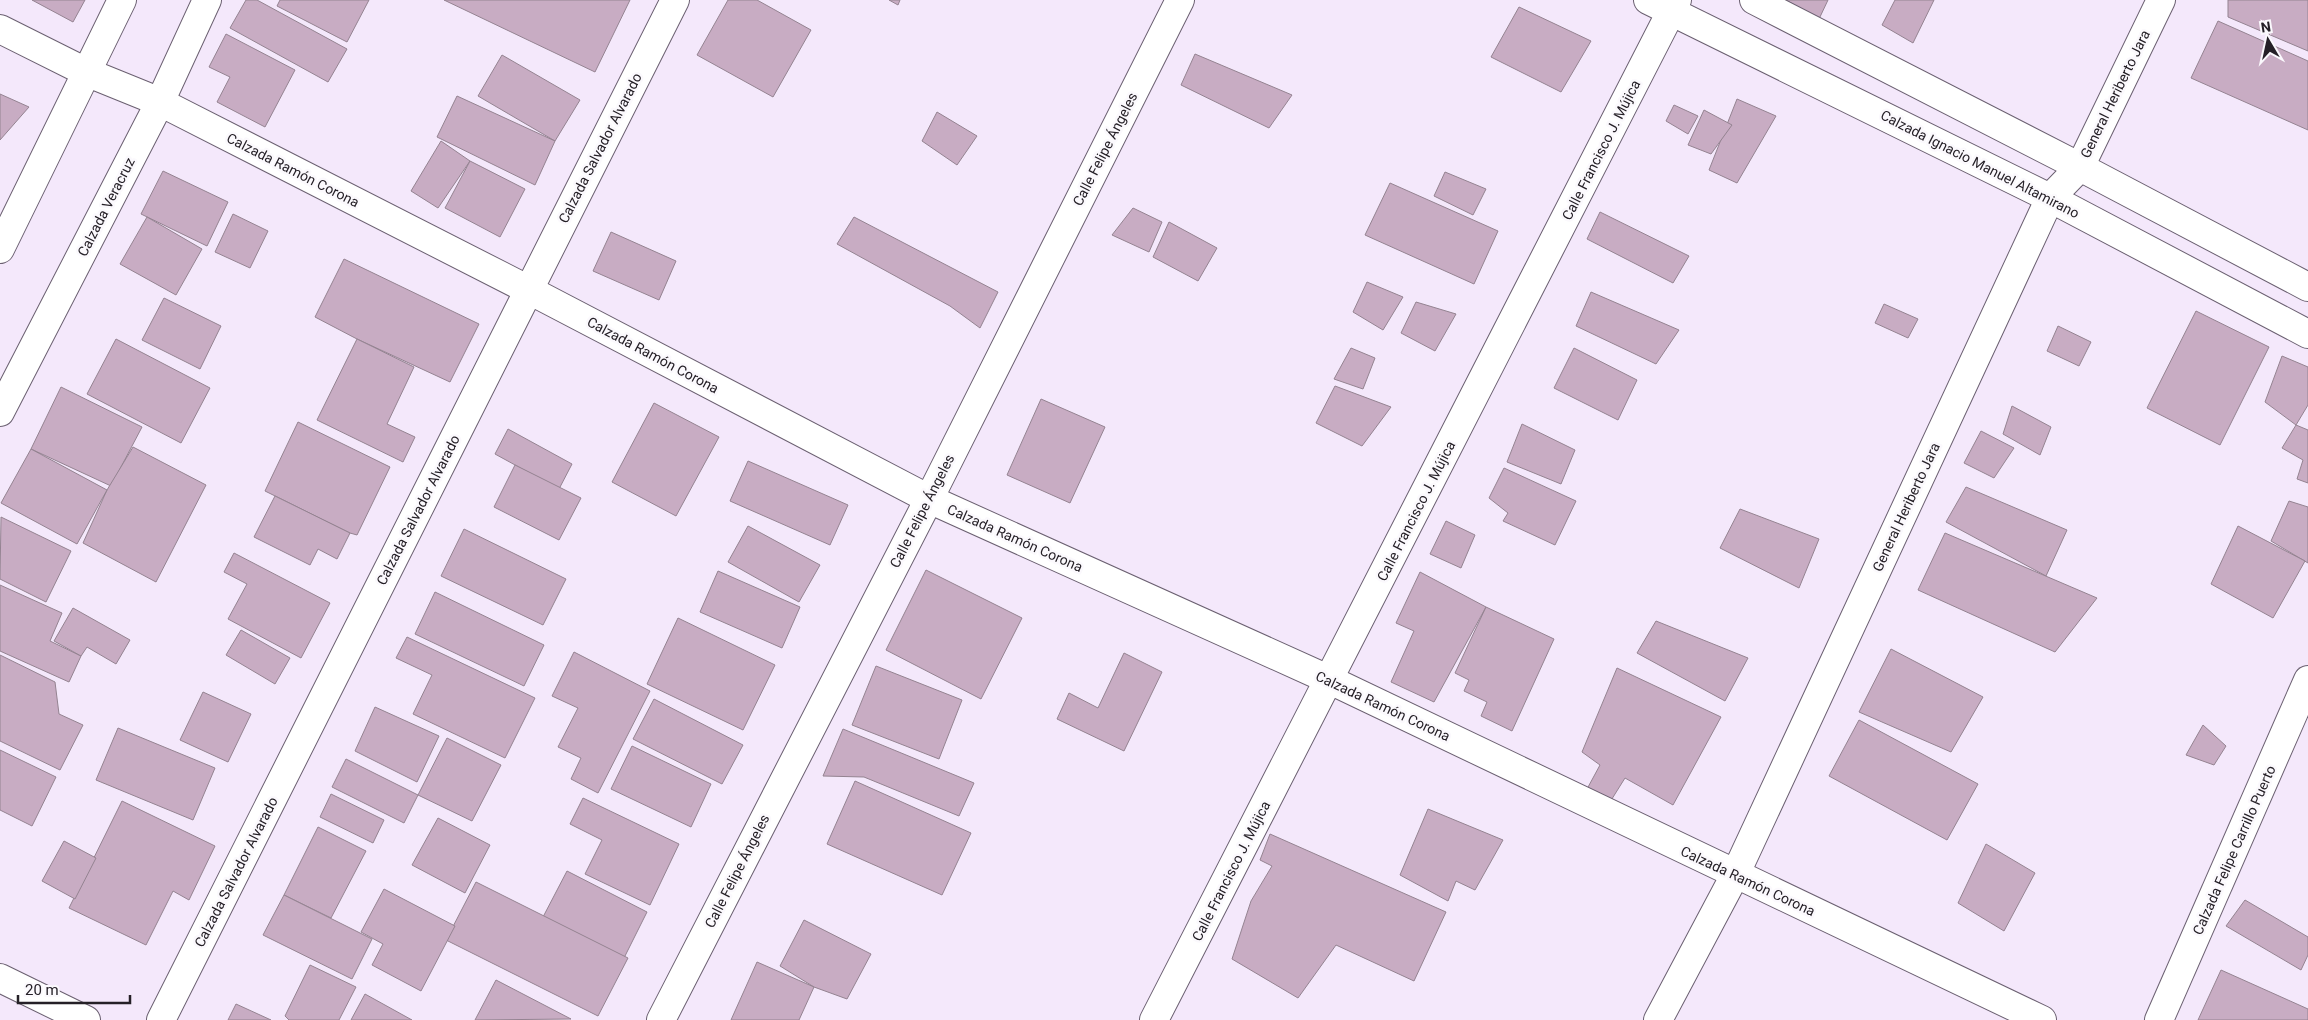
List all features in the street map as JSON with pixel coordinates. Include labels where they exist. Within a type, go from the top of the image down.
[{"type":"street","points":[[0,249],[122,0]]},
{"type":"street","name":"Calzada Veracruz","points":[[0,412],[160,102],[207,0]]},
{"type":"street","name":"Calzada Salvador Alvarado","points":[[162,1020],[675,0]]},
{"type":"street","name":"Calle Felipe Ángeles","points":[[661,1020],[929,499],[1180,0]]},
{"type":"street","points":[[1754,0],[2080,167],[2308,287]]},
{"type":"street","name":"General Heriberto Jara","points":[[1658,1020],[1735,874],[2050,198],[2080,167],[2161,0]]},
{"type":"street","name":"Calzada Ignacio Manuel Altamirano","points":[[1666,4],[2050,198],[2308,334]]},
{"type":"street","name":"Calle Francisco J. Mújica","points":[[1154,1020],[1330,680],[1666,4]]},
{"type":"street","name":"Calzada Ramón Corona","points":[[0,29],[86,72],[160,102],[529,290],[929,499],[1330,680],[2042,1020]]},
{"type":"street","name":"Calzada Felipe Carrillo Puerto","points":[[2159,1020],[2308,680]]},
{"type":"street","points":[[0,978],[86,1020]]},
{"type":"building","points":[[32,0],[85,0],[73,22]]},
{"type":"building","points":[[246,0],[257,0],[347,49],[328,82],[230,28]]},
{"type":"building","points":[[280,0],[369,0],[347,42],[277,6]]},
{"type":"building","points":[[444,0],[630,0],[595,72]]},
{"type":"building","points":[[728,0],[757,0],[811,30],[773,97],[697,55]]},
{"type":"building","points":[[889,0],[900,0],[898,5]]},
{"type":"building","points":[[1786,0],[1828,0],[1819,19]]},
{"type":"building","points":[[1895,0],[1934,0],[1913,43],[1882,25]]},
{"type":"building","points":[[2228,0],[2308,0],[2308,51],[2228,17]]},
{"type":"building","points":[[1519,7],[1591,41],[1561,92],[1491,57]]},
{"type":"building","points":[[2218,21],[2308,61],[2308,130],[2191,78]]},
{"type":"building","points":[[226,34],[295,70],[265,127],[217,102],[230,77],[209,67]]},
{"type":"building","points":[[1195,54],[1292,95],[1269,128],[1181,85]]},
{"type":"building","points":[[502,55],[580,100],[555,141],[478,96]]},
{"type":"building","points":[[0,94],[29,107],[0,140]]},
{"type":"building","points":[[457,96],[555,141],[535,185],[437,137]]},
{"type":"building","points":[[1737,99],[1776,116],[1737,183],[1709,170]]},
{"type":"building","points":[[1674,105],[1698,116],[1688,134],[1666,121]]},
{"type":"building","points":[[1704,110],[1732,125],[1711,154],[1688,145]]},
{"type":"building","points":[[937,112],[977,136],[957,165],[922,141]]},
{"type":"building","points":[[441,141],[470,161],[438,208],[411,191]]},
{"type":"building","points":[[470,161],[525,189],[500,237],[445,208]]},
{"type":"building","points":[[163,171],[228,202],[207,246],[141,214]]},
{"type":"building","points":[[1445,172],[1486,189],[1473,215],[1434,196]]},
{"type":"building","points":[[1390,183],[1498,231],[1474,284],[1365,235]]},
{"type":"building","points":[[1133,208],[1162,222],[1149,252],[1112,235]]},
{"type":"building","points":[[1600,212],[1689,256],[1673,283],[1587,239]]},
{"type":"building","points":[[233,214],[268,231],[250,268],[215,252]]},
{"type":"building","points":[[147,217],[202,249],[176,295],[120,264]]},
{"type":"building","points":[[854,217],[998,292],[980,328],[950,306],[837,244]]},
{"type":"building","points":[[1169,222],[1217,248],[1198,281],[1153,257]]},
{"type":"building","points":[[611,232],[676,261],[659,300],[593,271]]},
{"type":"building","points":[[344,259],[479,324],[450,382],[357,339],[315,317]]},
{"type":"building","points":[[1367,282],[1403,297],[1383,330],[1353,312]]},
{"type":"building","points":[[1591,292],[1679,330],[1656,364],[1576,326]]},
{"type":"building","points":[[164,298],[221,326],[200,369],[142,340]]},
{"type":"building","points":[[1416,302],[1456,314],[1435,351],[1401,333]]},
{"type":"building","points":[[1884,304],[1918,319],[1908,338],[1875,323]]},
{"type":"building","points":[[2196,311],[2269,347],[2220,445],[2147,408]]},
{"type":"building","points":[[2058,326],[2091,342],[2079,366],[2047,351]]},
{"type":"building","points":[[116,339],[210,388],[181,443],[87,394]]},
{"type":"building","points":[[357,339],[414,367],[387,424],[415,437],[403,462],[317,420]]},
{"type":"building","points":[[1351,348],[1375,358],[1363,389],[1334,379]]},
{"type":"building","points":[[1574,348],[1637,380],[1618,420],[1554,388]]},
{"type":"building","points":[[2282,356],[2308,367],[2308,405],[2296,425],[2265,402]]},
{"type":"building","points":[[1335,386],[1391,407],[1362,446],[1316,423]]},
{"type":"building","points":[[61,387],[142,427],[111,486],[31,449]]},
{"type":"building","points":[[1041,399],[1105,427],[1070,503],[1007,475]]},
{"type":"building","points":[[654,403],[719,437],[676,516],[612,482]]},
{"type":"building","points":[[2012,406],[2051,427],[2040,455],[2003,434]]},
{"type":"building","points":[[298,422],[390,467],[357,535],[265,491]]},
{"type":"building","points":[[1522,424],[1575,450],[1561,484],[1507,462]]},
{"type":"building","points":[[2296,425],[2308,430],[2308,483],[2297,479],[2303,460],[2282,448]]},
{"type":"building","points":[[508,429],[572,464],[559,489],[495,454]]},
{"type":"building","points":[[1981,431],[2014,448],[1994,478],[1964,463]]},
{"type":"building","points":[[133,447],[206,485],[156,582],[83,543],[107,490]]},
{"type":"building","points":[[31,449],[107,490],[77,544],[1,503]]},
{"type":"building","points":[[748,461],[848,505],[830,545],[730,501]]},
{"type":"building","points":[[515,465],[581,498],[559,540],[494,507]]},
{"type":"building","points":[[1504,468],[1576,501],[1555,545],[1503,521],[1508,513],[1489,498]]},
{"type":"building","points":[[1966,487],[2067,530],[2046,576],[1946,522]]},
{"type":"building","points":[[275,496],[350,533],[337,559],[318,549],[310,565],[254,537]]},
{"type":"building","points":[[2289,501],[2308,507],[2308,563],[2271,541]]},
{"type":"building","points":[[1740,509],[1819,539],[1799,588],[1720,548]]},
{"type":"building","points":[[1,517],[71,551],[46,602],[0,579]]},
{"type":"building","points":[[1446,521],[1475,535],[1461,568],[1430,554]]},
{"type":"building","points":[[748,526],[820,565],[799,602],[728,562]]},
{"type":"building","points":[[2238,526],[2305,561],[2273,618],[2211,584]]},
{"type":"building","points":[[464,529],[566,579],[543,625],[441,576]]},
{"type":"building","points":[[1945,533],[2097,598],[2055,652],[1918,590]]},
{"type":"building","points":[[234,553],[330,603],[301,658],[228,619],[247,584],[224,572]]},
{"type":"building","points":[[926,570],[1022,618],[981,699],[886,650]]},
{"type":"building","points":[[718,571],[800,607],[782,648],[700,612]]},
{"type":"building","points":[[1420,572],[1486,607],[1434,702],[1391,682],[1414,631],[1396,623]]},
{"type":"building","points":[[0,585],[62,613],[50,641],[81,656],[69,682],[0,651]]},
{"type":"building","points":[[435,592],[544,645],[524,686],[415,634]]},
{"type":"building","points":[[1486,607],[1554,639],[1512,731],[1481,716],[1487,702],[1464,691],[1469,680],[1455,673]]},
{"type":"building","points":[[73,608],[130,640],[116,664],[87,647],[81,656],[54,641]]},
{"type":"building","points":[[678,618],[775,665],[743,730],[647,684]]},
{"type":"building","points":[[1656,621],[1748,658],[1725,701],[1637,653]]},
{"type":"building","points":[[241,630],[290,658],[275,684],[226,655]]},
{"type":"building","points":[[407,637],[535,698],[505,758],[413,714],[432,675],[396,658]]},
{"type":"building","points":[[1891,649],[1983,697],[1951,752],[1859,712]]},
{"type":"building","points":[[574,652],[650,691],[598,793],[571,779],[581,758],[558,747],[578,708],[552,696]]},
{"type":"building","points":[[1124,653],[1162,672],[1124,751],[1057,719],[1069,693],[1098,708]]},
{"type":"building","points":[[0,655],[55,682],[59,714],[83,725],[60,770],[0,741]]},
{"type":"building","points":[[876,666],[962,700],[939,759],[852,725]]},
{"type":"building","points":[[1617,668],[1721,717],[1673,805],[1625,778],[1610,802],[1587,789],[1600,765],[1582,752]]},
{"type":"building","points":[[203,692],[251,714],[228,762],[180,740]]},
{"type":"building","points":[[654,699],[743,745],[722,784],[633,739]]},
{"type":"building","points":[[375,707],[439,736],[417,782],[355,751]]},
{"type":"building","points":[[1859,720],[1978,784],[1947,840],[1829,776]]},
{"type":"building","points":[[2203,725],[2226,746],[2214,765],[2186,755]]},
{"type":"building","points":[[118,728],[215,768],[193,820],[96,780]]},
{"type":"building","points":[[843,729],[974,783],[959,816],[864,777],[823,776]]},
{"type":"building","points":[[447,738],[501,765],[472,821],[418,795]]},
{"type":"building","points":[[632,746],[711,784],[691,827],[611,789]]},
{"type":"building","points":[[0,750],[56,777],[32,826],[0,810]]},
{"type":"building","points":[[346,759],[418,795],[404,823],[332,787]]},
{"type":"building","points":[[855,781],[971,833],[942,895],[827,844]]},
{"type":"building","points":[[331,794],[384,820],[373,843],[320,817]]},
{"type":"building","points":[[583,798],[679,844],[650,905],[585,874],[602,840],[570,824]]},
{"type":"building","points":[[122,801],[215,846],[189,900],[173,891],[146,945],[69,908]]},
{"type":"building","points":[[1428,809],[1503,840],[1475,890],[1456,881],[1448,901],[1400,875]]},
{"type":"building","points":[[438,818],[490,845],[465,893],[412,865]]},
{"type":"building","points":[[318,827],[366,851],[331,918],[284,895]]},
{"type":"building","points":[[1270,834],[1446,912],[1414,981],[1336,945],[1298,998],[1232,959],[1251,901],[1272,866],[1260,860]]},
{"type":"building","points":[[64,841],[96,858],[75,899],[42,881]]},
{"type":"building","points":[[1986,844],[2035,873],[2004,931],[1958,903]]},
{"type":"building","points":[[567,871],[647,912],[624,958],[543,917]]},
{"type":"building","points":[[476,882],[628,958],[598,1016],[446,940]]},
{"type":"building","points":[[384,889],[455,926],[421,991],[372,965],[383,944],[361,932]]},
{"type":"building","points":[[284,895],[372,939],[352,979],[263,935]]},
{"type":"building","points":[[2245,900],[2308,937],[2308,955],[2301,970],[2226,926]]},
{"type":"building","points":[[804,920],[871,954],[847,999],[814,987],[780,966]]},
{"type":"building","points":[[757,962],[814,987],[799,1020],[731,1020]]},
{"type":"building","points":[[310,965],[356,987],[339,1020],[289,1020],[285,1016]]},
{"type":"building","points":[[2221,970],[2308,1009],[2308,1020],[2198,1020]]},
{"type":"building","points":[[496,980],[571,1019],[475,1020]]},
{"type":"building","points":[[365,994],[412,1020],[351,1020]]},
{"type":"building","points":[[236,1004],[271,1020],[228,1020]]}]
